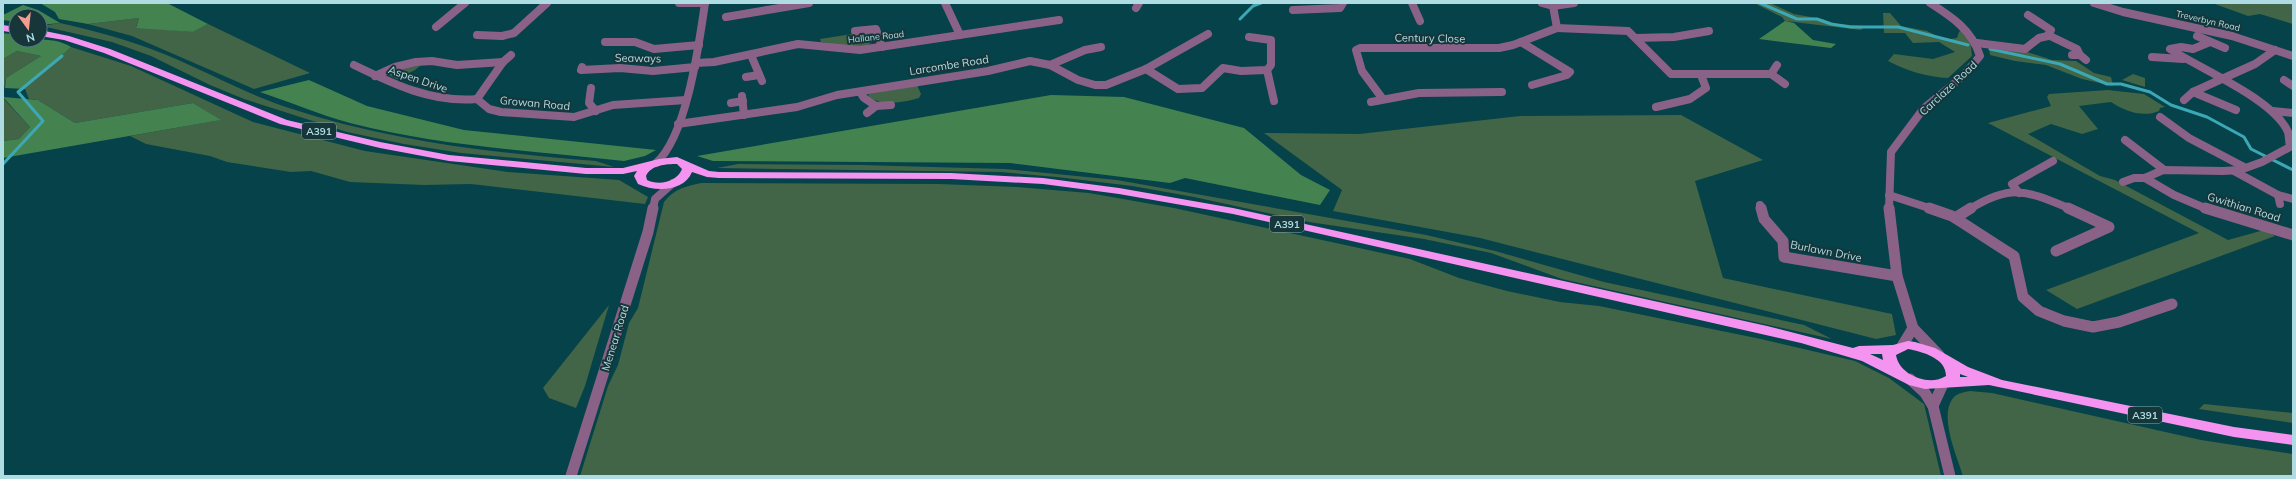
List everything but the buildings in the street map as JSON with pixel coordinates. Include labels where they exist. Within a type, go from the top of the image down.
[{"type":"highway","name":"A391","points":[[48,35],[66,38],[107,51],[284,122],[330,134],[449,158],[612,172],[646,184]]},
{"type":"highway","name":"A391","points":[[612,172],[654,164]]},
{"type":"highway","points":[[654,164],[683,164],[686,175],[676,182],[661,186],[646,184],[641,173],[654,164]]},
{"type":"highway","name":"A391","points":[[683,164],[707,174],[719,175],[951,176],[1043,181],[1119,191],[1233,211],[1844,349],[1874,359],[1905,376]]},
{"type":"highway","name":"A391","points":[[676,182],[719,175]]},
{"type":"highway","points":[[1918,346],[1943,358],[1954,373],[1946,383],[1926,384],[1905,376],[1889,359],[1889,353],[1898,347],[1918,346]]},
{"type":"highway","name":"A391","points":[[1844,349],[1867,351],[1898,347]]},
{"type":"highway","name":"A391","points":[[1943,358],[1963,370],[1999,384],[2234,432],[2293,440]]},
{"type":"highway","name":"A391","points":[[1946,383],[1999,384]]},
{"type":"street","points":[[436,28],[465,3]]},
{"type":"street","points":[[477,35],[502,36],[514,32],[547,3]]},
{"type":"street","points":[[654,164],[671,147],[696,65],[705,3],[679,3]]},
{"type":"street","points":[[756,12],[759,3]]},
{"type":"street","points":[[726,18],[809,3]]},
{"type":"street","points":[[945,3],[960,35]]},
{"type":"street","points":[[1293,10],[1340,8],[1343,3]]},
{"type":"street","points":[[1412,3],[1420,21]]},
{"type":"street","points":[[1542,3],[1553,6],[1574,3]]},
{"type":"street","points":[[1930,3],[1968,31],[1977,42],[2025,49],[2039,38],[2048,35],[2077,49],[2080,57]]},
{"type":"street","name":"Treverbyn Road","points":[[2094,3],[2123,12],[2232,36],[2293,56]]},
{"type":"street","points":[[1553,6],[1557,28]]},
{"type":"street","points":[[2028,15],[2048,26],[2050,30],[2048,35]]},
{"type":"street","name":"Hallane Road","points":[[696,65],[751,55],[798,44],[846,50],[882,47],[1059,20]]},
{"type":"street","name":"Century Close","points":[[1382,98],[1362,71],[1356,50],[1360,48],[1488,49],[1522,42],[1557,28],[1617,29],[1628,31],[1671,74],[1771,74]]},
{"type":"street","points":[[855,31],[876,29],[882,47]]},
{"type":"street","points":[[1636,38],[1655,36],[1674,37],[1709,31]]},
{"type":"street","name":"Larcombe Road","points":[[678,124],[798,107],[837,95],[988,71],[1030,61],[1050,65],[1078,80],[1095,85],[1116,82],[1146,69],[1208,34]]},
{"type":"street","points":[[2197,36],[2225,48]]},
{"type":"street","points":[[1146,69],[1178,89],[1202,88],[1223,68],[1241,71],[1267,70],[1271,65],[1271,40],[1249,37]]},
{"type":"street","points":[[605,42],[635,42],[654,50],[699,45]]},
{"type":"street","points":[[1522,42],[1570,72],[1567,75],[1532,85]]},
{"type":"street","name":"Carclaze Road","points":[[1943,358],[1913,328],[1897,276],[1889,212],[1891,152],[1924,108],[1977,62],[1980,56],[1977,42]]},
{"type":"street","points":[[2123,182],[2134,178],[2145,178],[2150,173],[2163,169],[2234,171],[2271,158],[2291,147],[2291,139],[2288,128],[2281,118],[2273,111],[2225,79],[2183,59],[2170,49],[2182,47],[2193,49],[2210,42]]},
{"type":"street","points":[[1050,65],[1088,46],[1101,47]]},
{"type":"street","points":[[2184,100],[2193,92],[2225,79],[2268,57],[2275,50]]},
{"type":"street","name":"Growan Road","points":[[511,55],[503,62],[477,99],[489,109],[501,112],[574,117],[613,105],[686,100]]},
{"type":"street","points":[[746,77],[761,78],[751,55]]},
{"type":"street","points":[[2152,57],[2183,59]]},
{"type":"street","points":[[375,76],[395,67],[416,62],[432,61],[457,65],[503,62]]},
{"type":"street","name":"Aspen Drive","points":[[354,65],[397,85],[452,101],[477,99]]},
{"type":"street","name":"Seaways","points":[[580,70],[620,68],[653,71],[696,65]]},
{"type":"street","points":[[1777,65],[1771,74],[1785,84]]},
{"type":"street","points":[[1267,70],[1274,101]]},
{"type":"street","points":[[1656,107],[1690,99],[1706,88],[1701,75]]},
{"type":"street","points":[[2284,80],[2293,86]]},
{"type":"street","points":[[591,88],[589,103],[596,111]]},
{"type":"street","points":[[860,92],[864,98],[876,106]]},
{"type":"street","points":[[1371,102],[1382,98],[1434,93],[1502,92]]},
{"type":"street","points":[[2193,92],[2228,109]]},
{"type":"street","points":[[731,103],[742,99],[744,115]]},
{"type":"street","points":[[867,113],[876,106],[891,105]]},
{"type":"street","points":[[2273,111],[2293,113]]},
{"type":"street","points":[[2160,117],[2189,138],[2244,167]]},
{"type":"street","points":[[2125,140],[2163,169]]},
{"type":"street","points":[[671,147],[673,154],[683,164]]},
{"type":"street","points":[[2020,193],[2012,184],[2016,180],[2053,161]]},
{"type":"street","points":[[2234,171],[2279,200],[2293,199]]},
{"type":"street","name":"Gwithian Road","points":[[2145,178],[2174,195],[2213,212],[2293,235]]},
{"type":"street","points":[[646,184],[654,193],[655,199],[676,182]]},
{"type":"street","points":[[1955,218],[2003,192],[2020,193],[2047,200],[2109,227],[2056,251]]},
{"type":"street","points":[[1889,195],[1955,218],[2014,256],[2017,276],[2023,297],[2039,310],[2064,321],[2093,327],[2119,322],[2172,304]]},
{"type":"street","name":"Menear Road","points":[[571,476],[648,232],[655,199]]},
{"type":"street","name":"Burlawn Drive","points":[[1760,205],[1764,219],[1783,241],[1784,257],[1897,276]]},
{"type":"street","points":[[1898,347],[1908,339],[1913,328]]},
{"type":"street","points":[[1905,376],[1925,393],[1933,406],[1950,476]]},
{"type":"street","points":[[1933,406],[1946,383]]},
{"type":"green space","points":[[40,3],[167,3],[208,24],[193,32],[136,28],[139,18],[88,24],[59,19],[55,12]]},
{"type":"green space","points":[[1754,3],[1770,3],[1794,14],[1822,19],[1836,24],[1865,26],[1861,30],[1785,21],[1782,17]]},
{"type":"green space","points":[[2212,3],[2293,3],[2293,24],[2260,14],[2248,16]]},
{"type":"green space","points":[[23,5],[32,8],[17,8]]},
{"type":"green space","points":[[8,12],[8,21],[3,20],[3,15]]},
{"type":"green space","points":[[1883,13],[1890,13],[1901,26],[1927,31],[1939,37],[1950,39],[1957,38],[1962,29],[1970,39],[1972,56],[1948,78],[1925,75],[1895,65],[1888,61],[1894,54],[1933,59],[1955,52],[1939,42],[1913,43],[1905,33],[1884,33]]},
{"type":"green space","points":[[48,16],[60,23],[48,24]]},
{"type":"green space","points":[[139,18],[136,27],[193,32],[208,24],[310,73],[254,89],[132,36],[88,24]]},
{"type":"green space","points":[[1785,21],[1794,23],[1813,40],[1836,44],[1831,48],[1759,39]]},
{"type":"green space","points":[[60,23],[138,44],[180,61],[257,96],[289,108],[365,129],[441,144],[518,154],[596,161],[614,167],[461,153],[404,144],[347,132],[244,99],[210,85],[151,56],[112,42],[48,27],[48,25]]},
{"type":"green space","points":[[865,32],[871,34],[873,41],[869,45],[856,47],[821,42],[820,39]]},
{"type":"green space","points":[[3,33],[8,34],[8,48],[48,48],[48,40],[71,47],[25,89],[5,88],[6,78],[41,56],[17,51],[3,59]]},
{"type":"green space","points":[[71,47],[131,66],[253,122],[365,151],[508,172],[619,180],[648,197],[645,204],[471,184],[424,185],[350,182],[311,171],[291,172],[227,162],[210,156],[146,144],[130,136],[220,120],[193,103],[75,123],[38,100],[29,99],[25,89]]},
{"type":"green space","points":[[1989,47],[2024,51],[2052,60],[2076,61],[2094,73],[2111,77],[2113,86],[2082,79],[2046,65],[2015,61],[1990,55]]},
{"type":"green space","points":[[17,51],[41,56],[6,78],[3,95],[3,59]]},
{"type":"green space","points":[[421,65],[415,70],[397,79],[389,75],[391,72]]},
{"type":"green space","points":[[2133,74],[2145,78],[2145,87],[2122,80]]},
{"type":"green space","points":[[309,80],[367,106],[464,130],[656,150],[645,156],[624,161],[486,147],[384,131],[350,123],[260,92]]},
{"type":"green space","points":[[917,85],[921,94],[919,98],[913,100],[886,103],[879,102],[868,96],[869,94]]},
{"type":"green space","points":[[2108,90],[2144,94],[2165,107],[2160,108],[2159,111],[2153,113],[2140,114],[2128,111],[2111,102],[2079,106],[2098,129],[2082,134],[2051,124],[2028,134],[2100,176],[2115,180],[2228,240],[2264,230],[2275,236],[2077,309],[2046,290],[2199,233],[1988,123],[2051,106],[2047,97],[2049,94]]},
{"type":"green space","points":[[1051,95],[1124,97],[1244,128],[1301,175],[1330,190],[1320,205],[1185,178],[1170,183],[1010,163],[713,161],[697,156]]},
{"type":"green space","points":[[3,97],[38,100],[75,123],[193,103],[221,120],[3,158],[3,141],[19,139],[30,127]]},
{"type":"green space","points":[[3,98],[30,127],[19,139],[3,141]]},
{"type":"green space","points":[[1681,115],[1763,160],[1695,181],[1723,278],[1892,314],[1896,335],[1876,339],[1480,238],[1333,211],[1342,190],[1264,133],[1359,134],[1520,116]]},
{"type":"green space","points":[[738,164],[862,165],[1005,169],[1117,180],[1426,235],[1495,251],[1604,282],[1804,325],[1832,339],[1562,279],[1491,253],[1424,239],[1309,222],[1194,197],[1132,186],[1000,172],[717,168]]},
{"type":"green space","points":[[701,183],[939,184],[1017,187],[1089,193],[1174,208],[1410,259],[1459,278],[1507,291],[1560,302],[1599,306],[1761,339],[1855,361],[1889,378],[1924,404],[1941,476],[580,476],[608,386],[618,365],[629,323],[638,308],[664,202],[676,191],[690,185]]},
{"type":"green space","points":[[609,305],[585,386],[576,408],[549,398],[543,388]]},
{"type":"green space","points":[[1970,391],[1992,393],[2201,440],[2293,454],[2293,476],[1963,476],[1950,435],[1948,413],[1950,403],[1955,396],[1960,393]]},
{"type":"green space","points":[[2204,404],[2293,413],[2293,423],[2199,409]]},
{"type":"waterway","points":[[1240,19],[1253,6],[1261,3]]},
{"type":"waterway","points":[[1760,3],[1797,19],[1817,19],[1831,24],[1851,27],[1898,27],[1968,45]]},
{"type":"waterway","points":[[1990,49],[2060,64],[2107,84],[2121,84],[2150,92],[2171,105],[2207,117],[2244,137],[2251,149],[2293,170]]},
{"type":"waterway","points":[[3,164],[43,121],[18,92],[62,56]]}]
